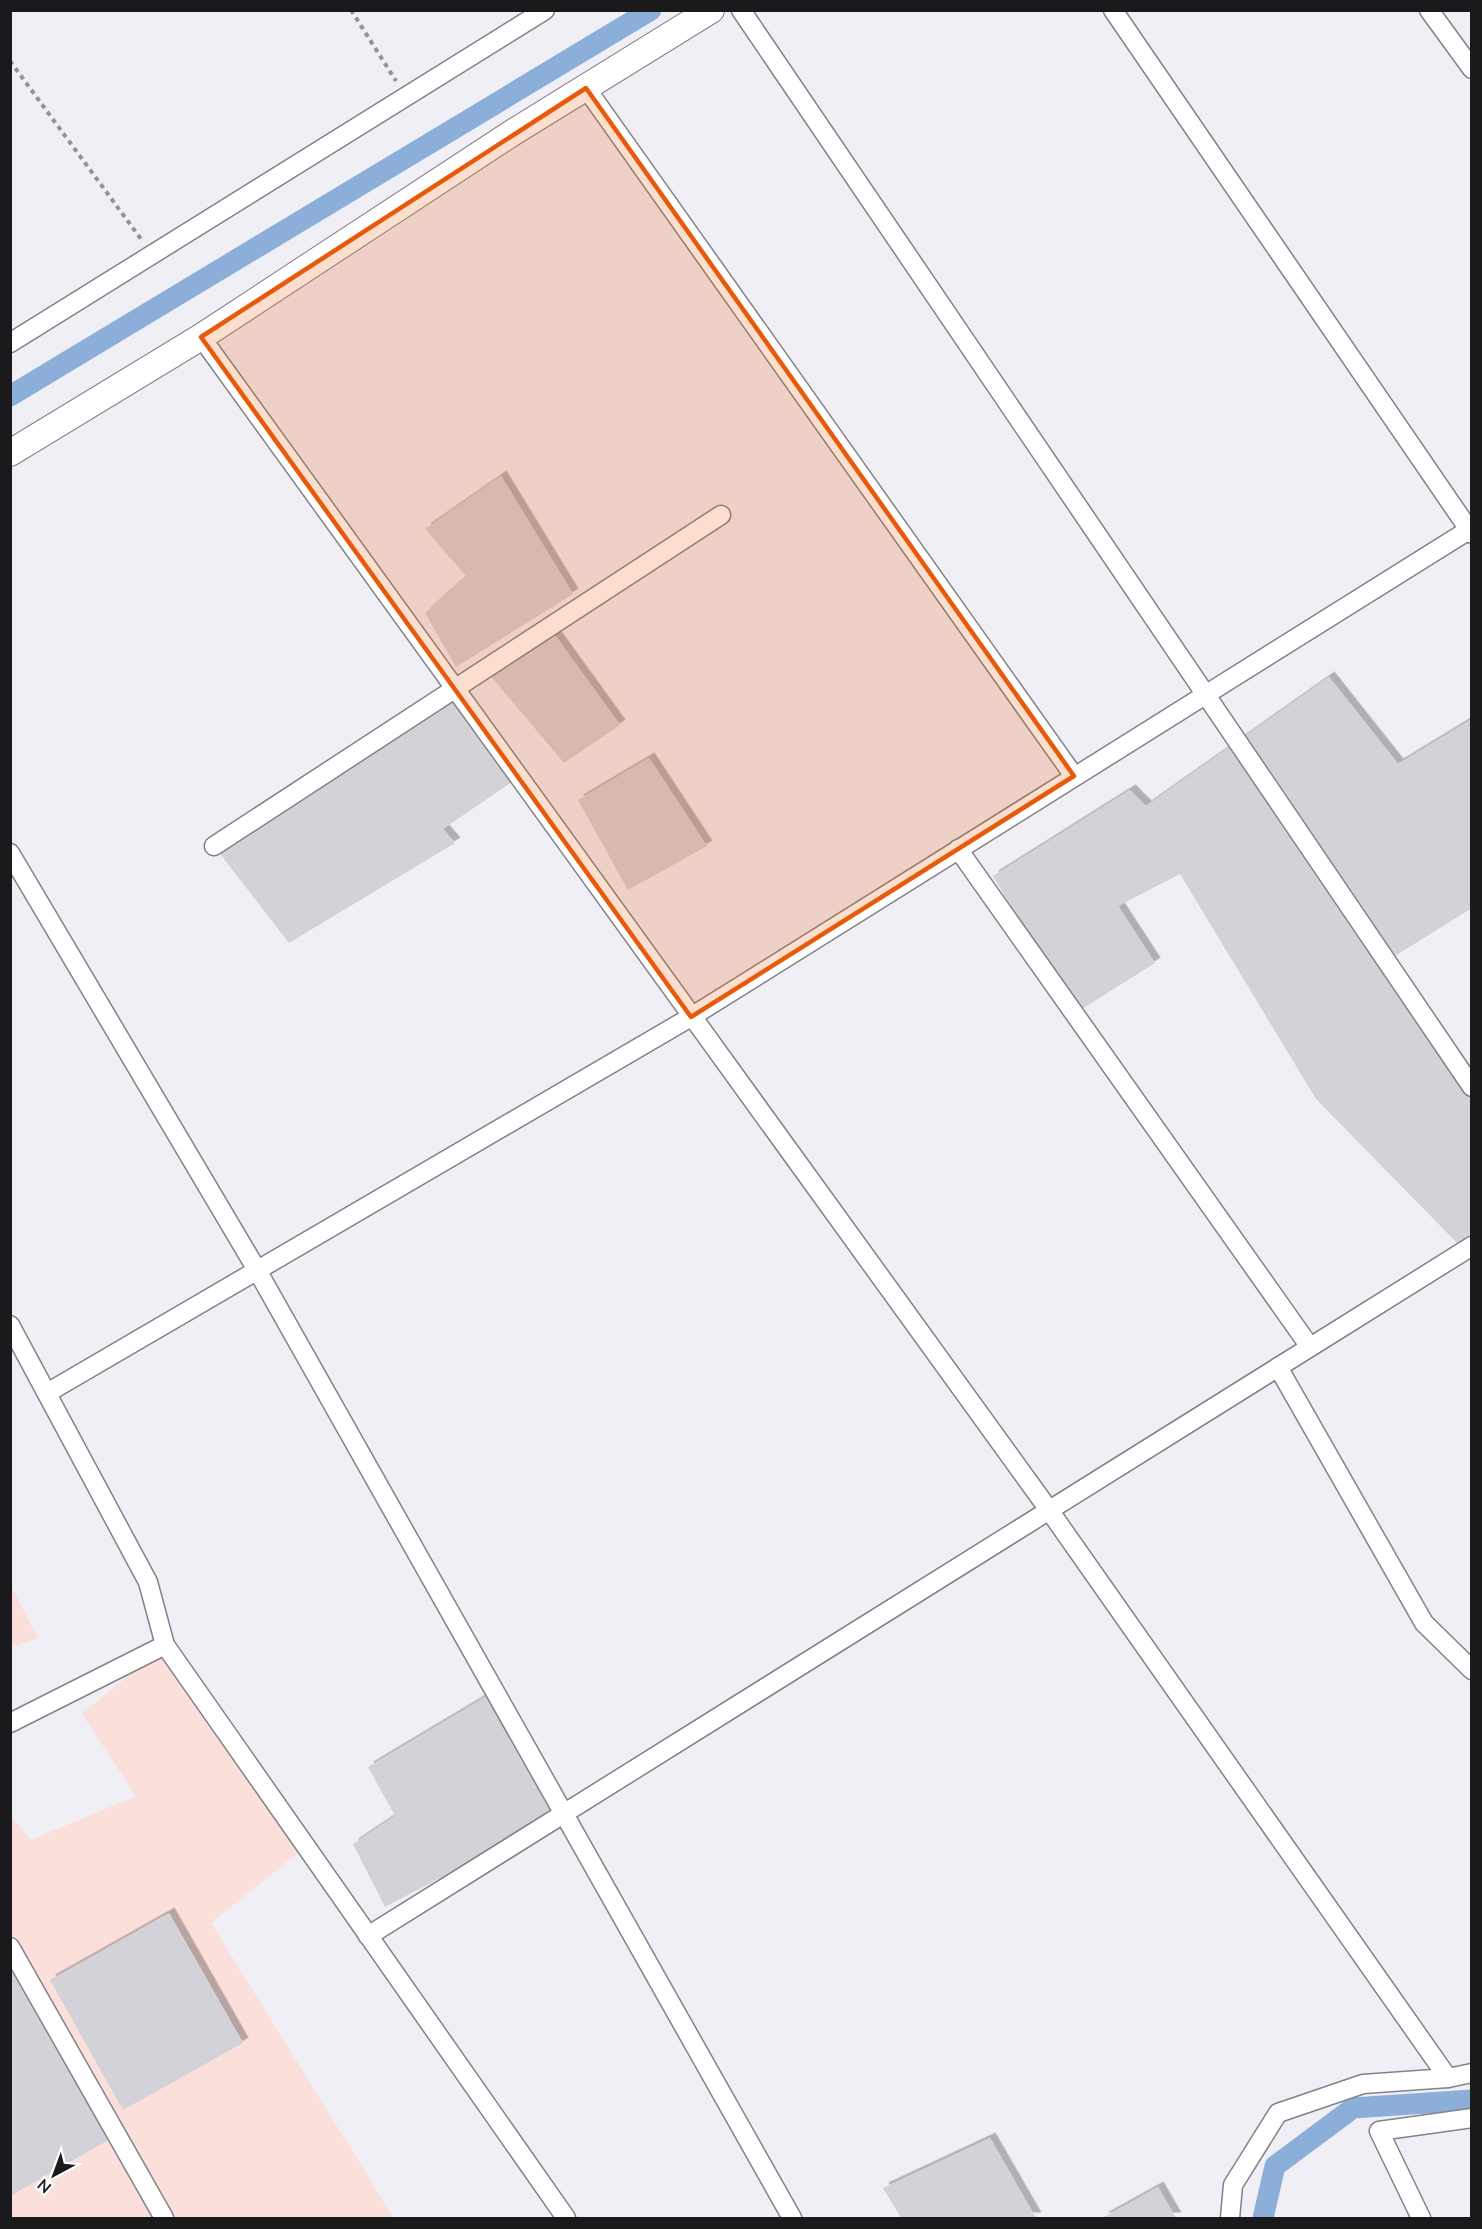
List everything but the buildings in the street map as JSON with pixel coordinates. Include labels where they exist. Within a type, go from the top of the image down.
[{"type":"street","points":[[10,343],[545,10]]},
{"type":"street","points":[[10,453],[201,337],[512,133],[711,10]]},
{"type":"street","points":[[741,10],[1472,1086]]},
{"type":"street","points":[[47,1393],[691,1017],[1471,530],[1113,10]]},
{"type":"street","points":[[1429,10],[1472,69]]},
{"type":"street","points":[[586,88],[1074,776]]},
{"type":"street","points":[[201,337],[1049,1510],[1448,2078]]},
{"type":"street","points":[[214,846],[721,514]]},
{"type":"street","points":[[957,849],[1310,1347]]},
{"type":"street","points":[[10,853],[257,1270],[792,2218]]},
{"type":"street","points":[[368,1936],[1310,1347],[1469,1253]]},
{"type":"street","points":[[10,1325],[148,1582],[165,1645],[566,2218]]},
{"type":"street","points":[[1278,1367],[1424,1623],[1472,1670]]},
{"type":"street","points":[[10,1723],[165,1645]]},
{"type":"street","points":[[10,1947],[164,2218]]},
{"type":"street","points":[[1230,2218],[1233,2186],[1278,2114],[1363,2084],[1448,2078],[1472,2073]]},
{"type":"street","points":[[1421,2218],[1378,2131],[1472,2118]]},
{"type":"path","points":[[351,10],[406,97]]},
{"type":"path","points":[[10,61],[152,255]]},
{"type":"highlighted area","points":[[586,88],[1074,776],[691,1017],[201,337]]},
{"type":"shaded area","points":[[10,1584],[38,1638],[11,1648],[10,1648]]},
{"type":"shaded area","points":[[165,1645],[306,1847],[211,1923],[394,2218],[11,2218],[10,1815],[31,1840],[136,1796],[82,1714]]},
{"type":"waterway","points":[[10,396],[651,10]]},
{"type":"waterway","points":[[1263,2218],[1275,2166],[1353,2108],[1472,2100]]}]
